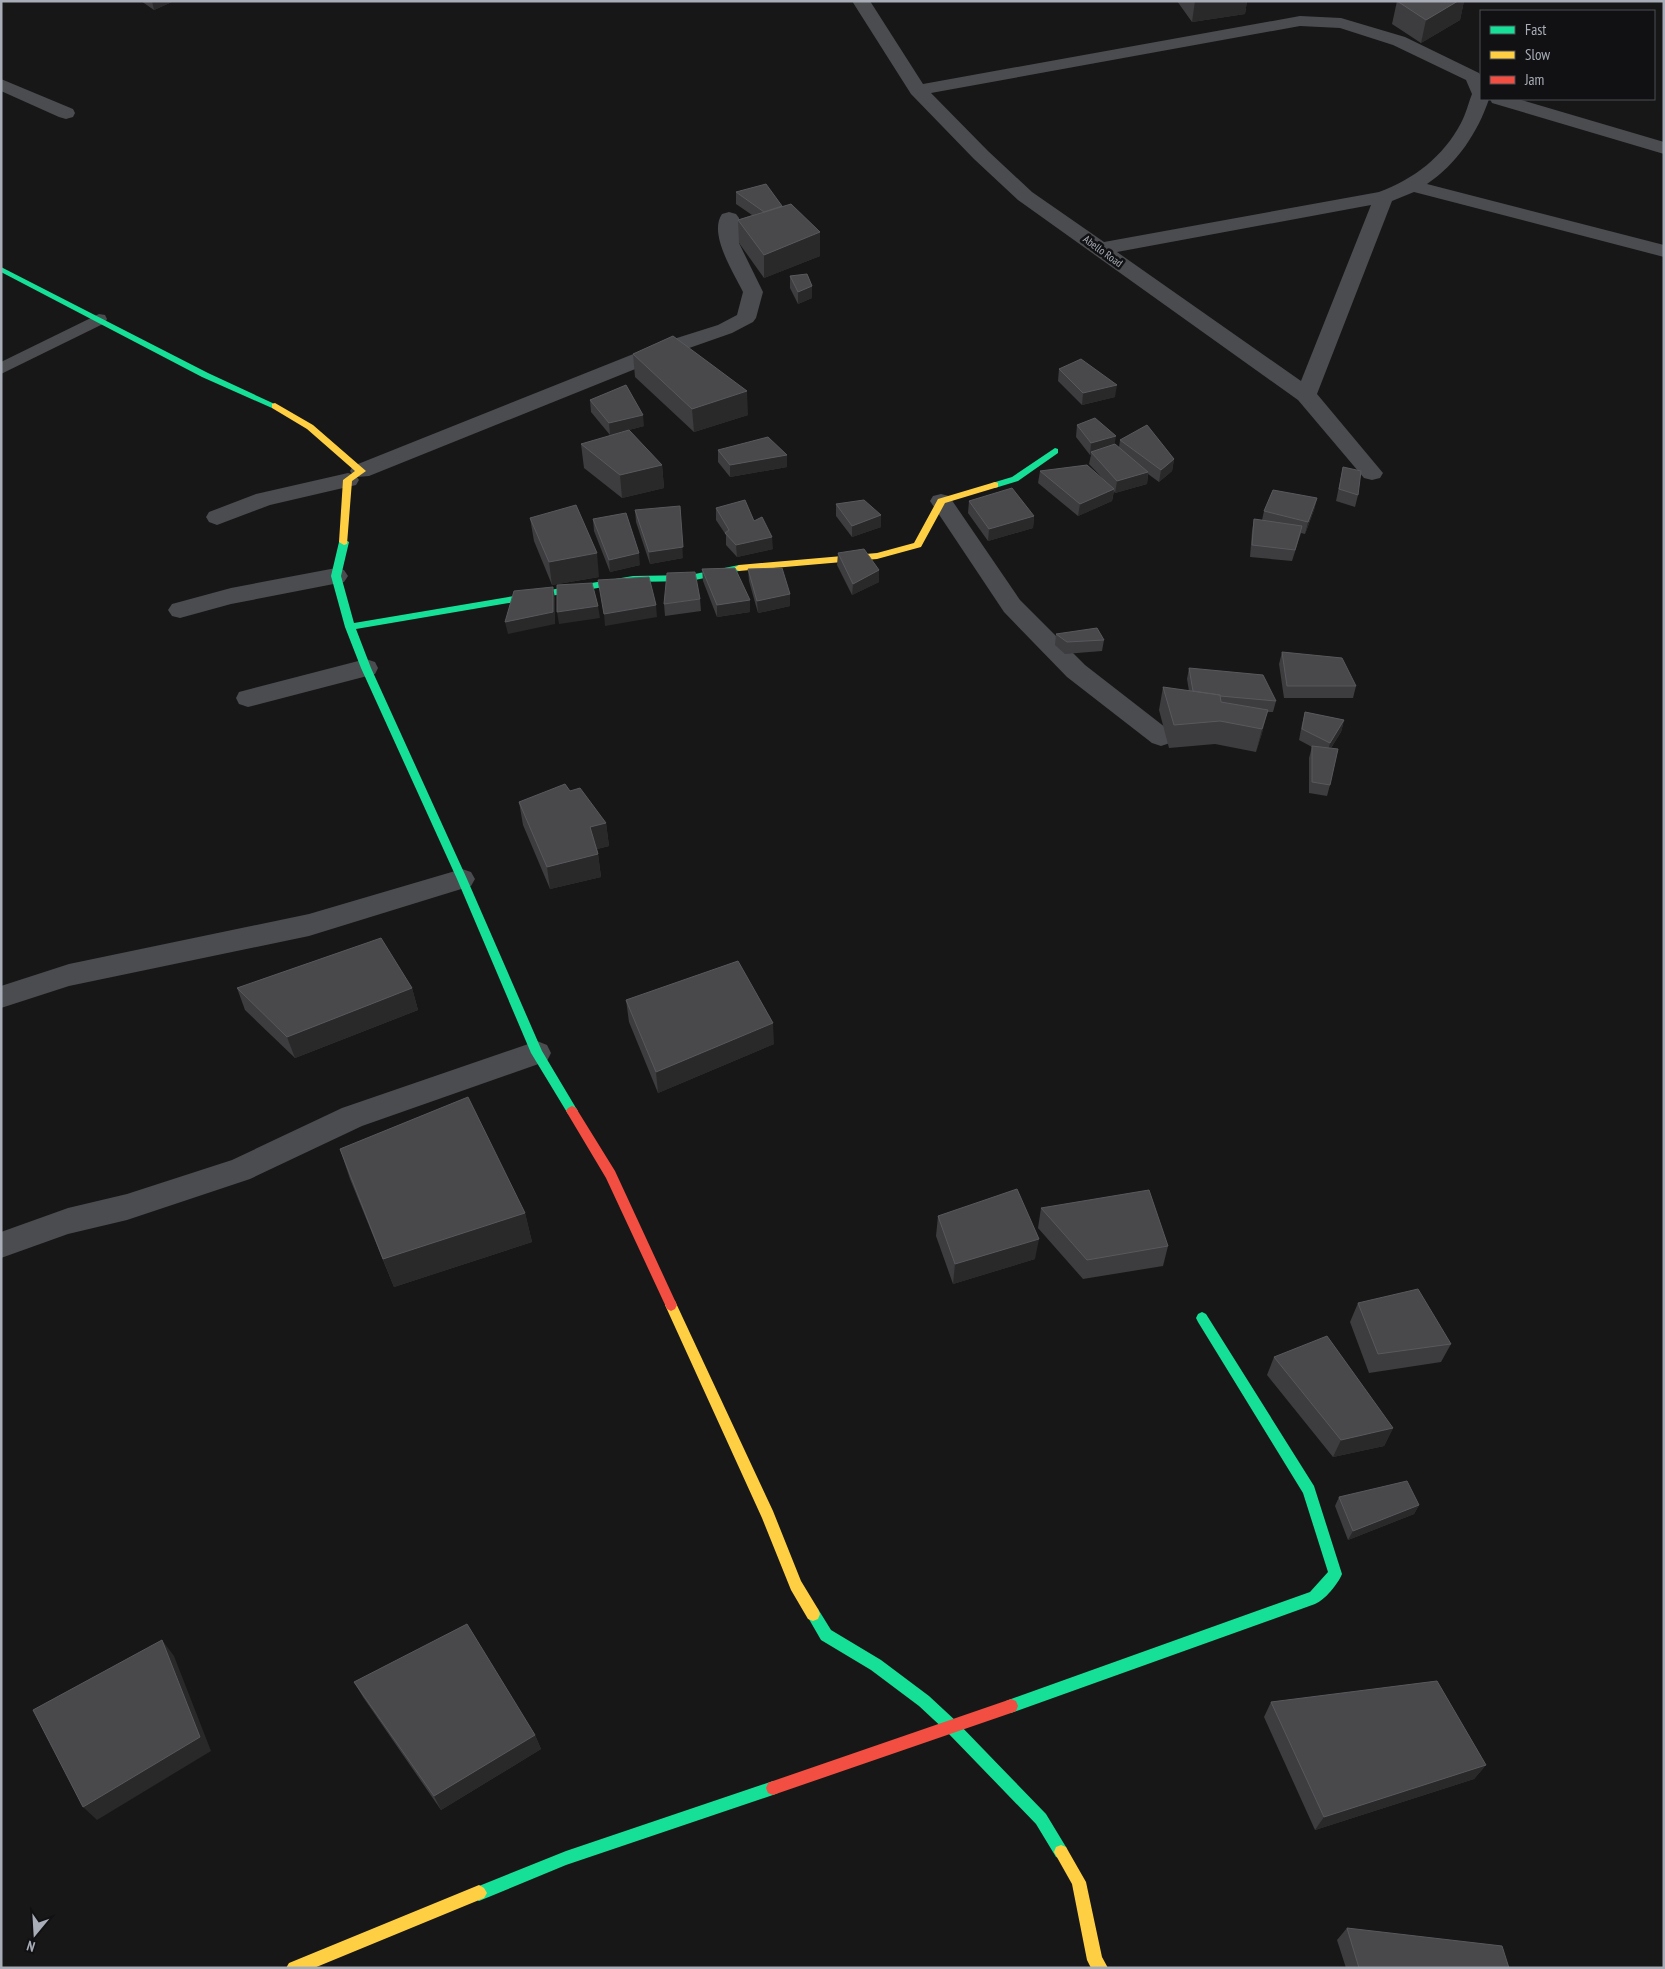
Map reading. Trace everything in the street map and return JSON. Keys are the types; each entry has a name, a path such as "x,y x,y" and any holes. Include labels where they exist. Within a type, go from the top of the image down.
{"street":[{"name":"Abello Road","path":"861,1 918,90 981,155 1025,196 1306,395 1372,473"},
{"path":"918,90 1300,21 1341,22 1399,41 1473,77 1480,92"},
{"path":"1,84 66,112"},
{"path":"1101,249 1384,197 1412,186 1450,155 1477,111 1480,98"},
{"path":"1502,100 1664,148"},
{"path":"1412,186 1664,251"},
{"path":"1306,395 1384,197"},
{"path":"217,517 264,499 355,476 668,348 725,329 746,318 753,292 729,243 729,218"},
{"path":"4,274 99,319 205,375 269,402 310,427 355,476"},
{"path":"350,627 633,579 690,578 739,568 877,556 897,552 918,545 941,501 1015,479 1055,451"},
{"path":"355,476 345,538 336,576 350,627 366,668 462,880 537,1053 611,1175 768,1516 796,1585 826,1634 876,1665 924,1702 952,1727 1041,1819 1079,1882 1096,1960 1100,1968"},
{"path":"941,501 1012,606 1076,671 1162,737"},
{"path":"180,610 231,596 336,576"},
{"path":"248,698 366,668"},
{"path":"1,997 69,975 309,925 462,880"},
{"path":"1,1244 68,1221 127,1207 240,1170 352,1117 537,1053"},
{"path":"294,1968 566,1858 952,1727 1315,1597 1335,1574 1309,1490 1202,1318"}],"lane":[{"path":"1,369 99,319"}],"building":[{"path":"1397,1 1458,1 1426,20"},
{"path":"766,184 782,206 764,212 736,192"},
{"path":"791,204 820,232 764,255 738,220"},
{"path":"807,274 812,286 798,292 790,276"},
{"path":"673,336 747,391 692,409 633,354"},
{"path":"1081,359 1117,385 1083,393 1059,369"},
{"path":"626,385 643,415 609,423 590,400"},
{"path":"1095,418 1116,436 1091,443 1077,425"},
{"path":"1147,425 1174,459 1161,470 1120,440"},
{"path":"629,430 662,465 620,475 581,444"},
{"path":"768,437 787,455 730,465 718,450"},
{"path":"1115,444 1148,472 1117,481 1091,452"},
{"path":"1087,465 1114,489 1080,504 1040,471"},
{"path":"1343,467 1361,471 1358,495 1339,489"},
{"path":"1012,488 1034,516 989,529 969,501"},
{"path":"1273,490 1317,498 1308,522 1264,511"},
{"path":"745,500 754,521 762,517 772,537 736,545 725,533 729,530 716,508"},
{"path":"864,500 881,515 852,526 836,504"},
{"path":"576,505 597,553 549,562 530,518"},
{"path":"680,506 683,547 649,552 635,510"},
{"path":"626,513 639,553 609,560 593,519"},
{"path":"1254,519 1302,526 1295,550 1252,545"},
{"path":"864,549 879,570 853,584 838,553"},
{"path":"735,568 750,600 717,605 702,569"},
{"path":"782,568 790,594 757,601 748,569"},
{"path":"695,572 700,599 664,604 667,573"},
{"path":"649,577 656,605 604,614 598,580"},
{"path":"592,583 598,606 557,612 557,585"},
{"path":"553,587 553,612 505,622 514,591"},
{"path":"1097,628 1104,640 1067,642 1056,634"},
{"path":"1282,652 1342,658 1356,686 1287,686"},
{"path":"1189,668 1263,675 1276,701 1220,696 1193,691"},
{"path":"1163,687 1220,695 1221,702 1268,710 1262,729 1220,721 1174,725"},
{"path":"1305,712 1344,720 1330,743 1302,729"},
{"path":"1312,746 1338,749 1330,785 1312,782"},
{"path":"565,784 570,791 580,788 606,823 590,827 598,854 547,867 519,802"},
{"path":"381,938 412,988 287,1037 237,988"},
{"path":"738,961 773,1023 656,1072 626,1000"},
{"path":"468,1097 525,1213 383,1259 340,1149"},
{"path":"1017,1189 1039,1239 955,1264 938,1216"},
{"path":"1149,1190 1168,1246 1087,1260 1041,1208"},
{"path":"1418,1289 1451,1344 1378,1354 1358,1303"},
{"path":"1327,1336 1393,1428 1341,1440 1274,1357"},
{"path":"1407,1481 1419,1505 1353,1531 1339,1497"},
{"path":"467,1624 535,1735 434,1796 354,1682"},
{"path":"162,1640 200,1737 83,1807 33,1710"},
{"path":"1437,1681 1486,1765 1324,1817 1271,1702"},
{"path":"1347,1928 1502,1946 1509,1968 1359,1968"}],"traffic: fast":[{"path":"1,269 205,375 275,406"},
{"path":"995,485 1015,479 1055,451"},
{"path":"344,542 336,576 350,627 366,668 462,879 537,1053 572,1111"},
{"path":"350,627 633,579 690,578 739,568"},
{"path":"1011,1706 1315,1597 1335,1574 1309,1490 1202,1318"},
{"path":"813,1614 826,1635 876,1665 924,1701 952,1727 1041,1819 1061,1852"},
{"path":"479,1893 566,1858 773,1788"}],"traffic: slow":[{"path":"275,406 310,427 361,471 348,480 344,542"},
{"path":"739,568 877,556 918,545 941,501 995,485"},
{"path":"671,1305 768,1516 796,1585 813,1614"},
{"path":"1061,1852 1079,1882 1095,1960 1100,1968"},
{"path":"294,1968 479,1893"}],"traffic: jam":[{"path":"572,1111 611,1175 671,1305"},
{"path":"773,1788 1011,1706"}]}
